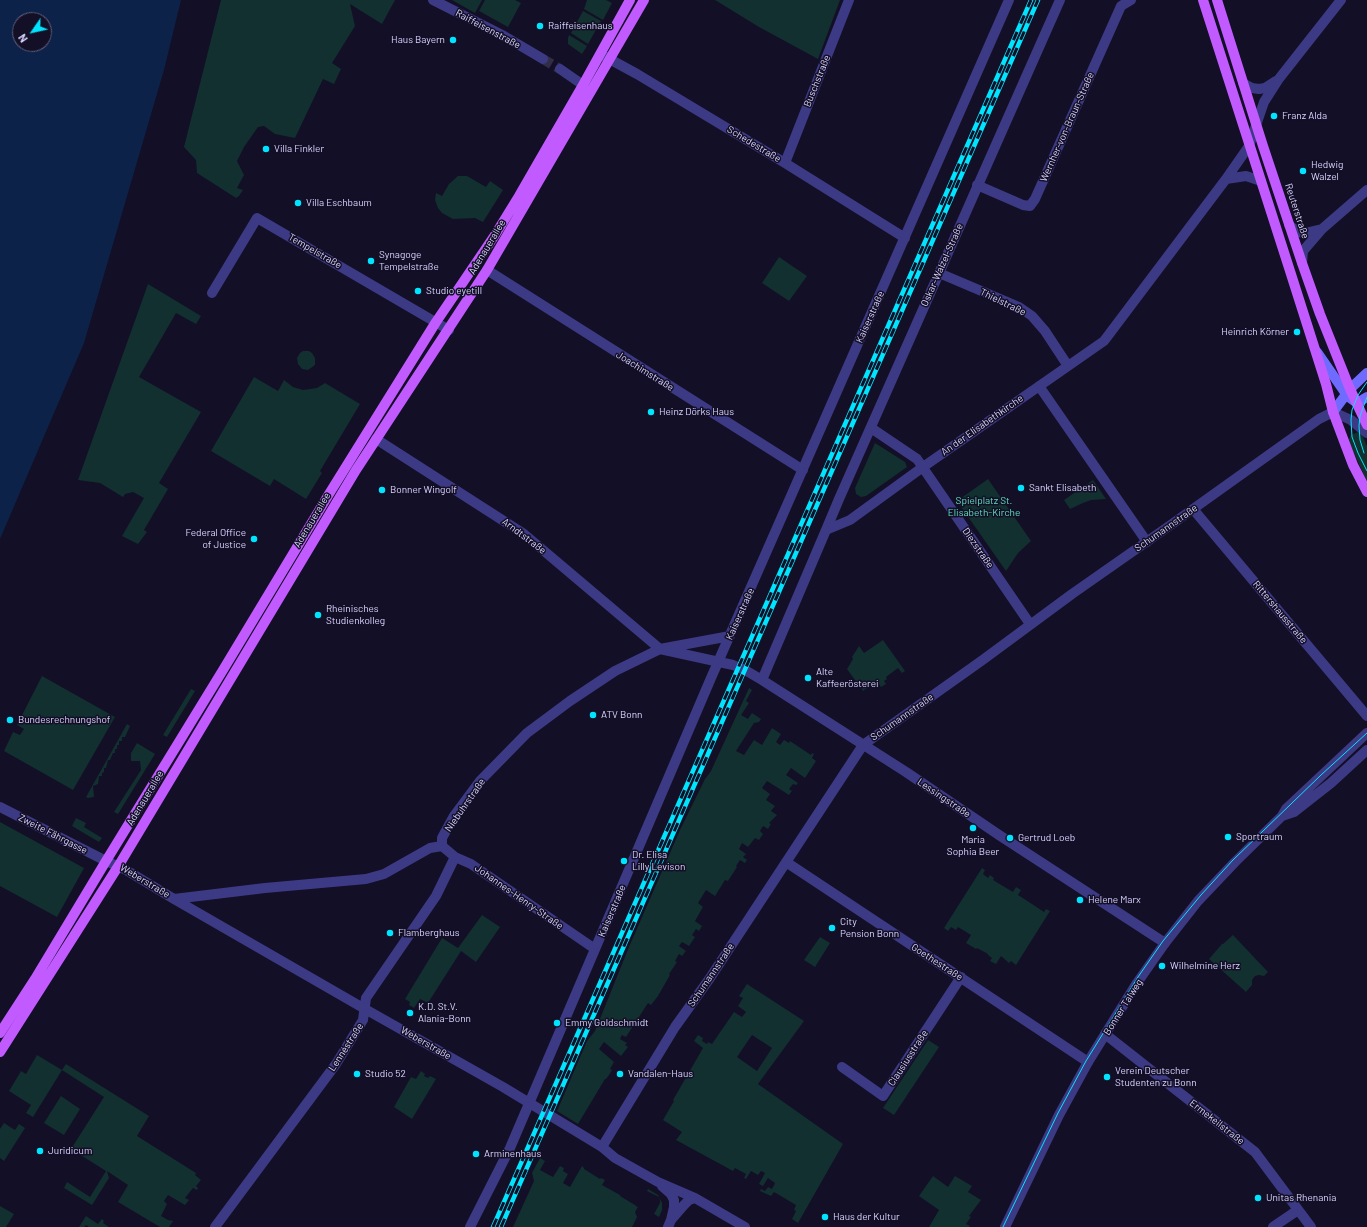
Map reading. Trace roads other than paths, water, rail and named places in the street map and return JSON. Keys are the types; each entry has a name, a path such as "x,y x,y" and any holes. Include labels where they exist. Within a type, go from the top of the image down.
{"main road":[{"name":"Adenauerallee","path":"0,1034 329,494 436,322 511,209 583,86 630,0"},
{"name":"Adenauerallee","path":"0,1052 119,866 376,439 487,270 644,0"},
{"path":"1203,0 1314,347 1333,412 1353,464 1367,492"},
{"name":"Reuterstraße","path":"1217,0 1302,263 1348,391 1357,403 1367,425"},
{"path":"1226,74 1240,95 1249,102"},
{"path":"1314,347 1348,391"},
{"path":"1333,412 1348,391 1367,373"},
{"path":"1357,403 1367,397"}],"street":[{"name":"Raiffeisenstraße","path":"433,0 492,30 543,59"},
{"name":"Buschstraße","path":"785,162 849,0"},
{"name":"Kaiserstraße","path":"470,1227 510,1148 718,661 1009,0"},
{"name":"Oskar-Walzel-Straße","path":"826,530 977,185 1060,0"},
{"name":"Wernher-von-Braun-Straße","path":"977,185 1023,205 1030,206 1035,199 1120,6 1131,0"},
{"name":"An der Elisabethkirche","path":"826,530 850,520 922,467 1104,341 1226,179 1249,146 1264,102 1278,80 1341,0"},
{"name":"Schedestraße","path":"600,54 637,74 907,234"},
{"path":"560,70 583,86"},
{"path":"1243,83 1252,88 1259,89 1265,88 1278,80"},
{"path":"1249,102 1264,102"},
{"path":"1226,179 1246,176 1261,181"},
{"path":"1302,263 1303,251 1322,229 1367,190"},
{"name":"Tempelstraße","path":"212,293 257,218 449,330"},
{"path":"1290,225 1298,232 1305,233 1322,229"},
{"name":"Joachimstraße","path":"487,270 805,466"},
{"name":"Thielstraße","path":"939,273 1019,307 1032,316 1045,331 1068,366"},
{"path":"1039,386 1147,542"},
{"path":"1333,412 1351,420 1367,433"},
{"name":"Schumannstraße","path":"602,1147 675,1027 710,978 864,744 984,660 1030,624 1319,419 1333,412"},
{"name":"Diezstraße","path":"870,428 917,459 1030,624"},
{"name":"Arndtstraße","path":"376,439 524,534 660,649"},
{"name":"Rittershausstraße","path":"1193,509 1367,716"},
{"path":"762,680 826,530"},
{"name":"Niebuhrstraße","path":"442,846 442,838 454,816 480,781 527,733 570,701 615,671 660,649 730,636"},
{"path":"660,649 718,661"},
{"name":"Lessingstraße","path":"718,661 745,670 864,744 1165,943"},
{"name":"Bonner Talweg","path":"1005,1227 1059,1115 1088,1062 1137,983 1165,943 1212,886 1282,816 1286,809 1367,733"},
{"name":"Bonner Talweg","path":"1282,816 1294,812 1331,783 1367,750"},
{"name":"Zweite Fährgasse","path":"0,807 106,861"},
{"path":"174,898 366,879 384,874 430,848 442,846"},
{"name":"Johannes-Henry-Straße","path":"442,846 455,856 471,864 595,950"},
{"name":"Lennéstraße","path":"215,1227 336,1064 363,1020 366,998 436,896 455,856"},
{"name":"Weberstraße","path":"106,861 119,866 365,1009 531,1099 602,1147 615,1158 658,1182 695,1198 745,1227"},
{"name":"Goethestraße","path":"786,862 1088,1062"},
{"name":"Clausiusstraße","path":"842,1067 883,1096 961,977"},
{"name":"Ermekeilstraße","path":"1105,1034 1255,1152 1311,1227"},
{"path":"658,1182 671,1194 674,1200 674,1207 669,1224"},
{"path":"669,1224 684,1205 689,1200 695,1198"},
{"path":"1273,1227 1298,1210"}],"water":[{"path":"0,0 181,0 164,70 84,343 0,539"}],"tunnel":[{"path":"543,59 560,69"}],"tram line":[{"path":"1367,382 1358,395 1352,410 1351,420 1352,437 1367,471"},
{"path":"1364,453 1360,440 1359,426 1360,416 1367,397"},
{"path":"1003,1227 1058,1113 1086,1061 1138,977 1163,941 1201,895 1233,860 1367,733"}],"railway":[{"path":"493,1227 1031,0"},
{"path":"501,1227 1038,0"}],"place":[{"name":"Raiffeisenhaus","path":"540,26"},
{"name":"Haus Bayern","path":"453,40"},
{"name":"Franz Alda","path":"1274,116"},
{"name":"Villa Finkler","path":"266,149"},
{"name":"Hedwig Walzel","path":"1303,171"},
{"name":"Villa Eschbaum","path":"298,203"},
{"name":"Synagoge Tempelstraße","path":"371,261"},
{"name":"Studio eyetill","path":"418,291"},
{"name":"Heinrich Körner","path":"1297,332"},
{"name":"Heinz Dörks Haus","path":"651,412"},
{"name":"Sankt Elisabeth","path":"1021,488"},
{"name":"Bonner Wingolf","path":"382,490"},
{"name":"Federal Office of Justice","path":"254,539"},
{"name":"Rheinisches Studienkolleg","path":"318,615"},
{"name":"Alte Kaffeerösterei","path":"808,678"},
{"name":"ATV Bonn","path":"593,715"},
{"name":"Bundesrechnungshof","path":"10,720"},
{"name":"Maria Sophia Beer","path":"973,828"},
{"name":"Sportraum","path":"1228,837"},
{"name":"Gertrud Loeb","path":"1010,838"},
{"name":"Dr. Elisa Lilly Levison","path":"624,861"},
{"name":"Helene Marx","path":"1080,900"},
{"name":"City Pension Bonn","path":"832,928"},
{"name":"Flamberghaus","path":"390,933"},
{"name":"Wilhelmine Herz","path":"1162,966"},
{"name":"K.D. St.V. Alania-Bonn","path":"410,1013"},
{"name":"Emmy Goldschmidt","path":"557,1023"},
{"name":"Studio 52","path":"357,1074"},
{"name":"Vandalen-Haus","path":"620,1074"},
{"name":"Verein Deutscher Studenten zu Bonn","path":"1107,1077"},
{"name":"Juridicum","path":"40,1151"},
{"name":"Arminenhaus","path":"476,1154"},
{"name":"Unitas Rhenania","path":"1258,1198"},
{"name":"Haus der Kultur","path":"825,1217"}],"park label":[{"name":"Spielplatz St. Elisabeth-Kirche","path":"984,506"}]}
